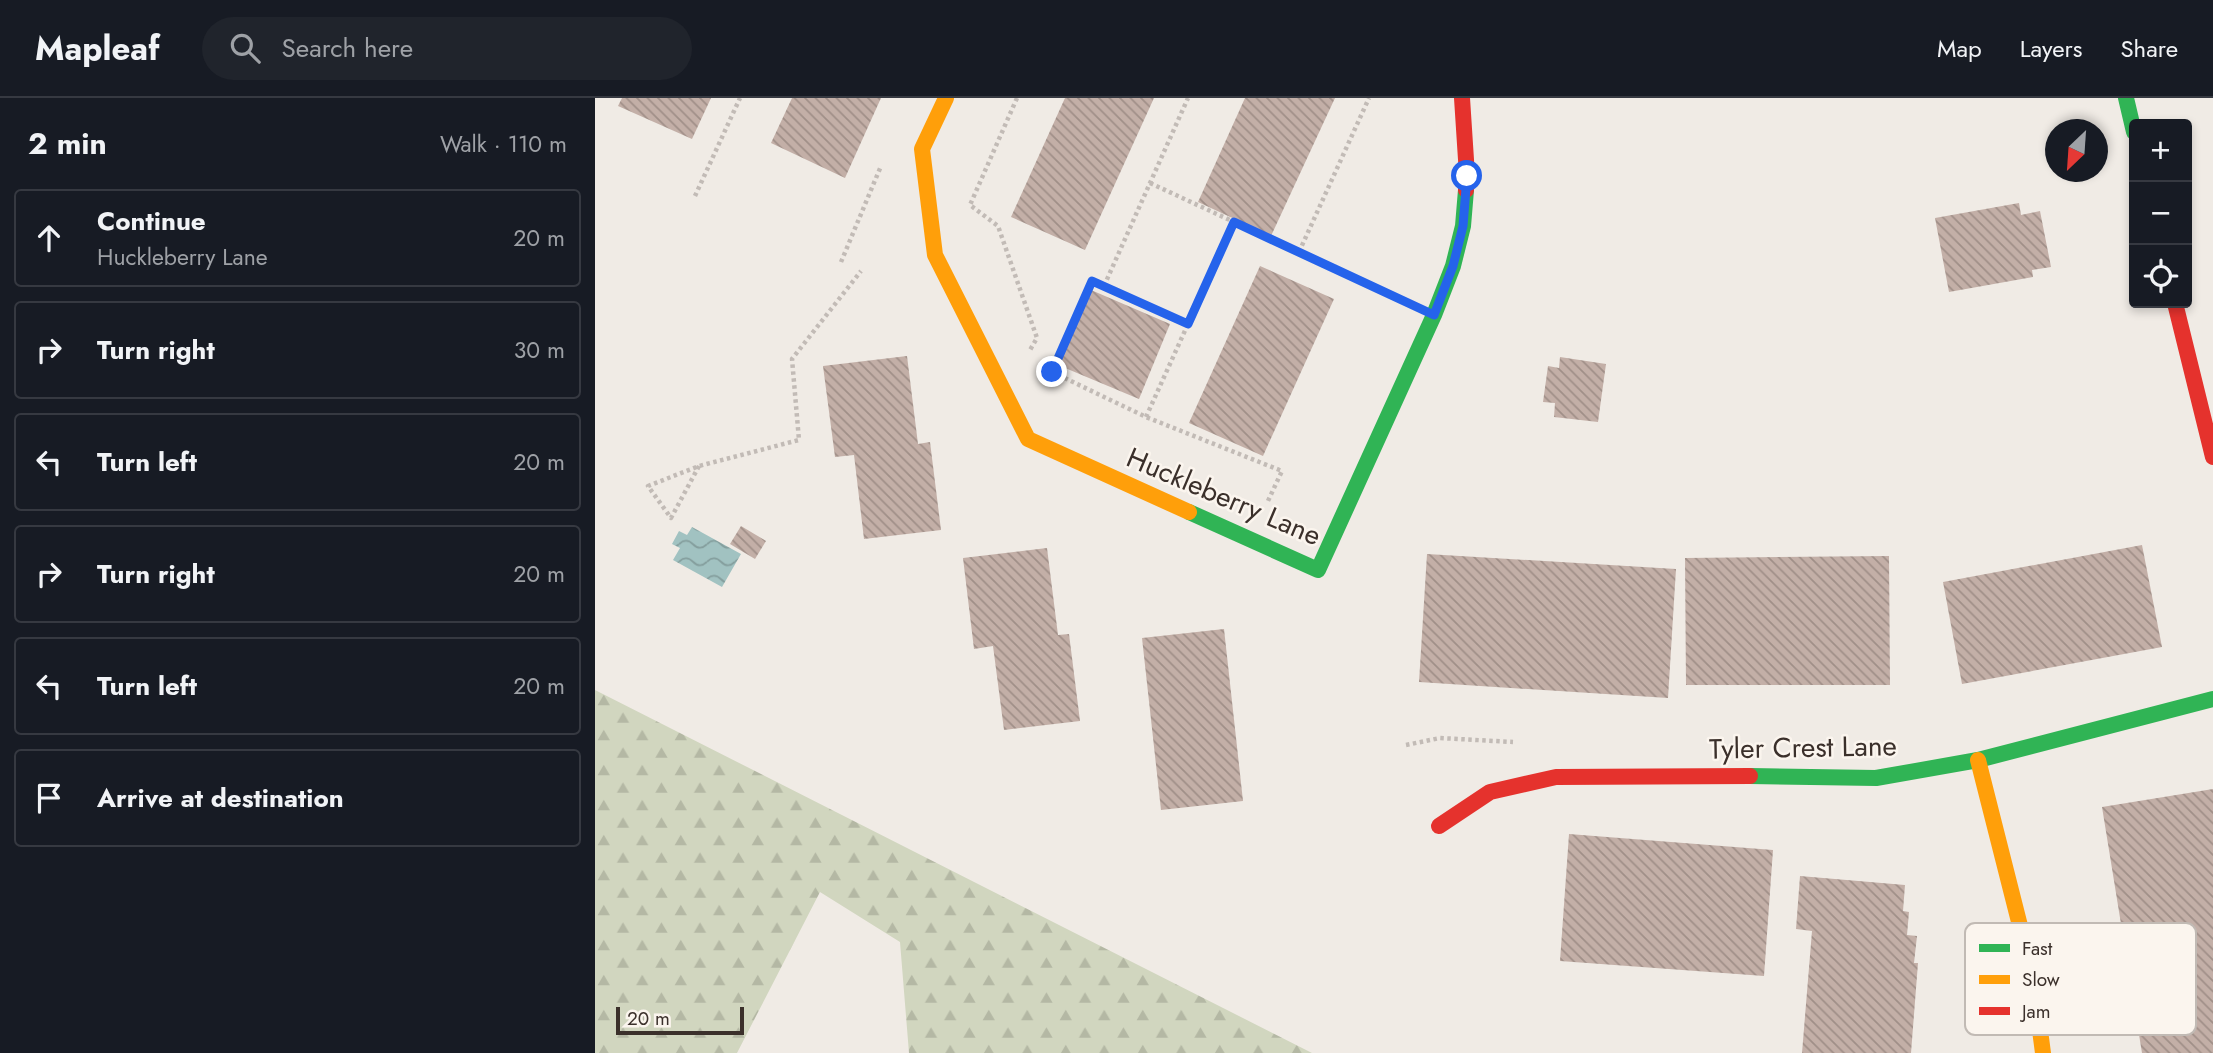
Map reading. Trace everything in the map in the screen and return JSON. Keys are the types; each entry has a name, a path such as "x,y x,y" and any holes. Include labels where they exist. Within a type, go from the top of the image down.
{"street":[{"name":"Huckleberry Lane","path":"946,98 922,149 935,255 1028,439 1318,570 1434,315 1453,266 1463,226 1467,176 1462,98"},
{"path":"2126,98 2131,119"},
{"path":"2176,308 2213,457"},
{"name":"Tyler Crest Lane","path":"1439,826 1490,792 1556,777 1702,775 1876,778 1978,760 2213,699"},
{"path":"1978,760 2019,923"},
{"path":"2041,1035 2043,1053"}],"path":[{"path":"695,196 740,98"},
{"path":"1017,98 970,205 998,226 1037,338 1026,357"},
{"path":"1104,286 1188,98"},
{"path":"1299,252 1369,98"},
{"path":"841,262 883,161"},
{"path":"1150,183 1434,315"},
{"path":"1146,417 1234,222"},
{"path":"699,467 671,518 648,486 699,467 799,440 792,359 861,271"},
{"path":"1052,372 1092,281 1188,324"},
{"path":"1035,362 1146,417 1282,471 1250,540"}],"green space":[{"path":"595,690 1312,1053 909,1053 900,942 820,892 737,1053 595,1053"}],"water":[{"path":"692,527 741,554 722,587 673,560 680,548 672,544 679,531 687,535"}],"building":[{"path":"622,98 711,98 692,139 618,106"},
{"path":"792,98 881,98 845,178 771,143"},
{"path":"1065,98 1154,98 1085,250 1011,217"},
{"path":"1245,98 1335,98 1271,236 1198,202"},
{"path":"2019,203 2021,215 2040,211 2051,267 2032,270 2033,277 1949,292 1935,218"},
{"path":"1260,266 1334,299 1263,456 1189,423"},
{"path":"1091,290 1170,324 1139,399 1058,365"},
{"path":"907,356 918,444 930,442 941,530 864,539 854,455 835,457 823,366"},
{"path":"1560,357 1606,364 1598,422 1554,417 1555,403 1543,402 1548,366 1559,368"},
{"path":"741,526 766,541 755,559 730,544"},
{"path":"2142,545 2162,647 1962,684 1943,582"},
{"path":"1047,548 1058,635 1069,634 1080,721 1004,730 993,646 974,649 963,558"},
{"path":"1427,554 1676,569 1668,698 1419,682"},
{"path":"1889,556 1890,685 1686,685 1685,558"},
{"path":"1224,629 1243,801 1161,810 1142,638"},
{"path":"2213,789 2213,1053 2142,1053 2139,1035 2196,1035 2196,923 2121,923 2102,807"},
{"path":"1569,834 1773,850 1764,976 1560,961"},
{"path":"1800,876 1905,885 1903,911 1909,912 1907,935 1917,936 1914,963 1918,963 1911,1053 1802,1053 1812,931 1796,929"}],"traffic: fast":[{"path":"2126,98 2131,119"},
{"path":"1189,512 1318,570 1434,315 1453,266 1463,226 1466,190"},
{"path":"1750,776 1876,778 1978,760 2213,699"}],"traffic: slow":[{"path":"946,98 922,149 935,255 1028,439 1189,512"},
{"path":"1978,760 2019,923"},
{"path":"2041,1035 2043,1053"}],"traffic: jam":[{"path":"1462,98 1466,190"},
{"path":"2176,308 2213,457"},
{"path":"1439,826 1490,792 1556,777 1750,776"}],"route":[{"path":"1052,372 1092,281 1188,324 1234,222 1434,315 1453,266 1463,226 1467,176"}]}
